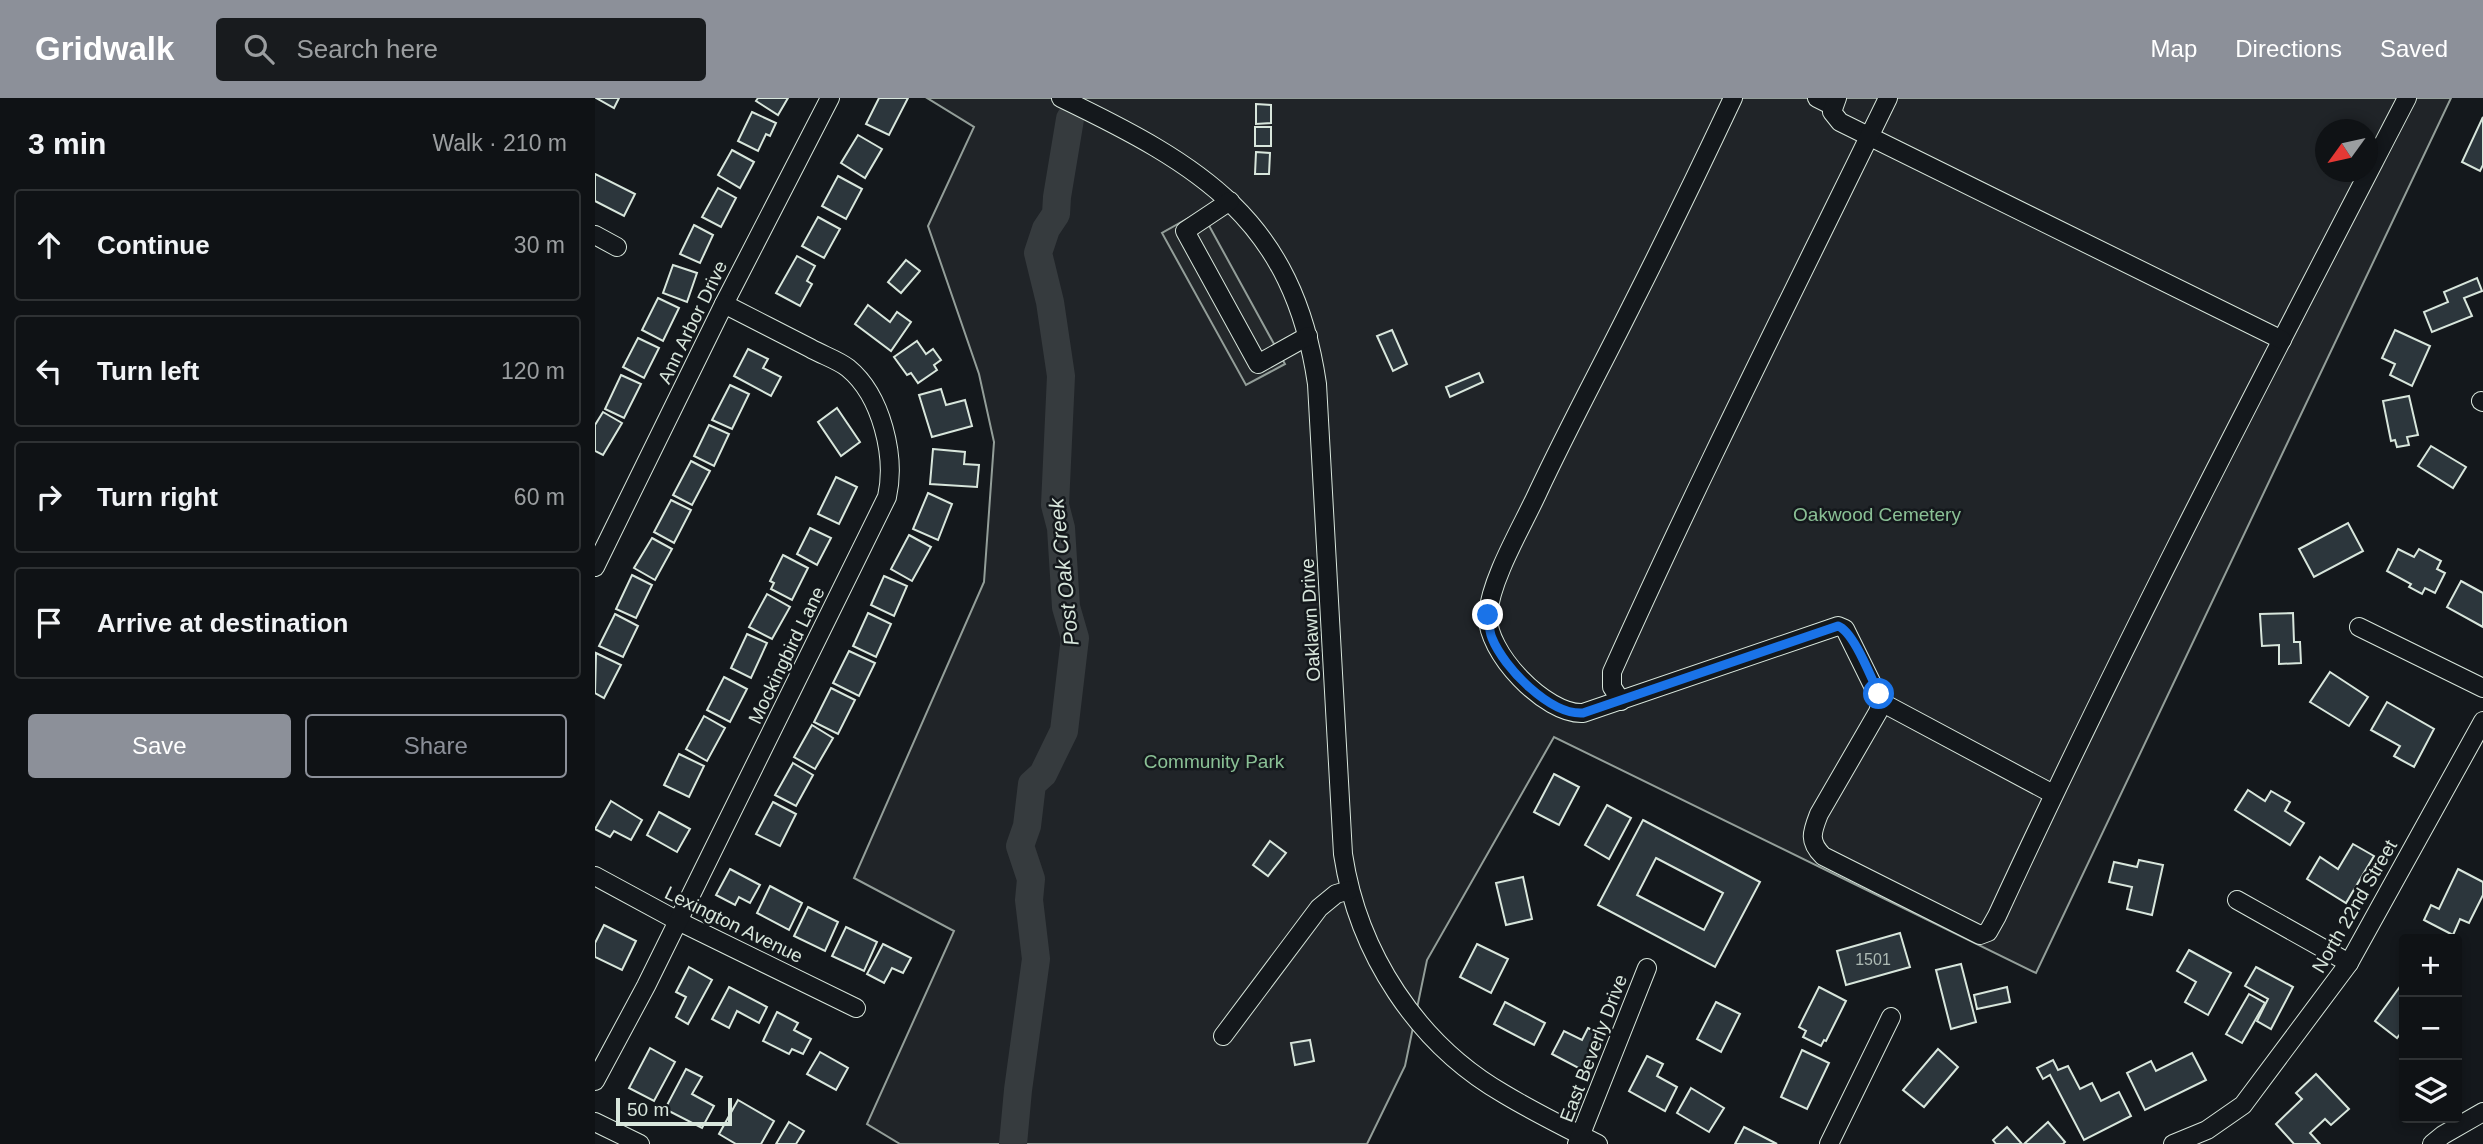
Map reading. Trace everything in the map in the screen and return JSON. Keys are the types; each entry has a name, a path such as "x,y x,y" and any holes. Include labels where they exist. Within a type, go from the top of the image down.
{"street":[{"name":"Ann Arbor Drive","path":"595,567 724,304 830,98"},
{"name":"Oaklawn Drive","path":"1061,98 1165,152 1194,171 1230,201 1255,229 1287,281 1308,336 1321,425 1343,854 1350,890 1363,931 1381,968 1403,1002 1437,1043 1502,1094 1579,1140 1598,1144"},
{"path":"1733,98 1494,587 1488,615 1492,637 1505,659 1528,686 1547,703 1573,714 1621,701 1838,626 1845,629 1851,638 1881,702 2053,794"},
{"path":"1621,701 1612,687 1612,672 1675,534 1888,98"},
{"path":"1881,702 1813,829 1815,848 1823,856 1980,934 1988,932 2053,794 2407,98"},
{"path":"1829,101 1833,117 1869,137 2282,340"},
{"path":"1230,201 1185,231 1258,364 1308,336"},
{"path":"595,235 617,247"},
{"name":"Mockingbird Lane","path":"595,1081 678,921 887,497 891,483 890,452 884,428 872,400 848,368 724,304"},
{"path":"2359,626 2483,688"},
{"name":"North 22nd Street","path":"2173,1144 2207,1130 2243,1105 2349,962 2483,721"},
{"name":"Lexington Avenue","path":"595,876 678,921 856,1008"},
{"path":"1223,1036 1319,908 1336,894 1350,890"},
{"path":"2237,900 2349,962"},
{"name":"East Beverly Drive","path":"1579,1140 1647,968"},
{"path":"1829,1144 1891,1017"},
{"path":"2432,1144 2482,1115"},
{"path":"595,1122 640,1144"}],"green space":[{"path":"927,98 2451,98 2036,973 1554,737 1427,960 1405,1066 1367,1144 900,1144 867,1124 954,931 854,878 984,582 994,442 979,374 928,226 974,127"}],"shaded area":[{"path":"1201,211 1285,364 1246,385 1162,233"}],"building":[{"path":"596,98 619,98 614,108"},
{"path":"758,98 788,98 778,115 756,101"},
{"path":"879,98 908,98 889,135 866,124"},
{"path":"1256,104 1271,105 1271,123 1256,124"},
{"path":"752,112 776,123 770,136 766,134 758,151 738,141"},
{"path":"2483,117 2483,165 2480,171 2462,162"},
{"path":"1255,127 1271,127 1271,146 1255,146"},
{"path":"858,135 882,149 865,178 841,163"},
{"path":"732,150 754,162 740,188 718,175"},
{"path":"1256,152 1270,153 1269,174 1255,174"},
{"path":"595,174 635,194 624,216 595,201"},
{"path":"838,176 862,189 846,219 822,206"},
{"path":"718,188 736,198 721,227 702,217"},
{"path":"818,217 840,229 824,258 802,246"},
{"path":"694,225 713,235 700,263 680,254"},
{"path":"797,256 815,266 807,281 812,284 800,306 776,293"},
{"path":"906,260 920,271 901,293 888,282"},
{"path":"673,265 697,273 687,302 663,293"},
{"path":"2477,278 2482,291 2464,298 2472,316 2432,332 2424,312 2448,302 2444,292"},
{"path":"658,298 679,308 663,341 642,330"},
{"path":"868,305 890,322 897,312 911,322 891,351 855,324"},
{"path":"1392,330 1407,364 1393,371 1377,336"},
{"path":"2395,330 2430,346 2412,386 2390,375 2395,364 2382,358"},
{"path":"638,338 659,348 644,378 623,367"},
{"path":"917,341 926,354 933,349 941,360 934,365 937,370 918,383 911,373 907,375 894,357"},
{"path":"748,349 768,359 763,368 781,377 771,396 734,376"},
{"path":"1479,373 1483,382 1450,397 1446,387"},
{"path":"621,375 641,384 624,418 605,409"},
{"path":"730,385 749,394 732,429 712,420"},
{"path":"941,389 946,405 965,400 972,426 932,437 919,395"},
{"path":"2409,396 2418,435 2407,437 2409,445 2397,447 2395,440 2391,441 2383,401"},
{"path":"837,408 860,442 841,456 818,422"},
{"path":"603,412 622,423 603,455 595,451 595,425"},
{"path":"709,425 729,434 714,466 694,456"},
{"path":"2431,446 2466,467 2453,488 2418,466"},
{"path":"933,449 965,452 964,464 979,465 977,487 930,484"},
{"path":"691,461 710,471 692,505 673,495"},
{"path":"836,477 857,487 839,524 818,514"},
{"path":"928,493 952,504 938,540 913,529"},
{"path":"671,500 691,510 674,543 654,532"},
{"path":"2348,523 2363,551 2314,577 2299,549"},
{"path":"810,528 831,538 817,565 797,554"},
{"path":"909,535 931,547 912,581 891,569"},
{"path":"652,538 672,549 655,580 634,568"},
{"path":"2398,549 2414,557 2419,549 2441,561 2437,569 2445,573 2435,593 2425,588 2422,594 2409,587 2411,584 2387,571"},
{"path":"783,555 808,568 792,600 771,589 774,583 770,581"},
{"path":"632,575 652,585 636,618 616,609"},
{"path":"884,576 907,586 894,616 871,605"},
{"path":"2461,581 2483,593 2483,627 2447,607"},
{"path":"767,594 790,607 772,639 749,627"},
{"path":"868,613 891,624 876,657 853,646"},
{"path":"2293,613 2294,642 2300,642 2301,663 2279,664 2279,645 2262,646 2260,614"},
{"path":"615,614 638,626 623,657 599,646"},
{"path":"747,634 767,643 751,678 731,668"},
{"path":"849,651 875,663 859,696 833,683"},
{"path":"596,653 621,665 604,698 595,693"},
{"path":"2330,672 2368,697 2349,726 2310,702"},
{"path":"724,677 747,689 730,722 707,710"},
{"path":"831,688 855,700 838,734 814,722"},
{"path":"2387,702 2434,729 2414,767 2394,756 2400,746 2371,730"},
{"path":"704,716 725,728 707,761 686,749"},
{"path":"812,725 833,738 815,769 794,757"},
{"path":"679,754 704,766 689,797 664,785"},
{"path":"793,763 813,775 796,806 775,795"},
{"path":"1554,774 1579,787 1559,825 1534,812"},
{"path":"2248,790 2265,801 2271,791 2290,802 2285,811 2304,823 2290,845 2235,810"},
{"path":"611,801 642,820 631,840 614,831 610,837 595,829"},
{"path":"773,802 796,814 780,846 756,834"},
{"path":"1607,805 1631,818 1609,859 1585,845"},
{"path":"659,812 690,829 677,852 647,835"},
{"path":"1643,820 1760,882 1715,967 1598,905","holes":["1656,858 1723,893 1704,930 1637,895"]},
{"path":"1270,841 1286,853 1268,876 1253,865"},
{"path":"2353,844 2374,856 2346,903 2307,879 2320,857 2338,869"},
{"path":"2139,860 2163,865 2152,915 2127,909 2132,887 2109,882 2114,862 2137,867"},
{"path":"730,869 760,885 750,903 739,897 735,905 716,895"},
{"path":"2458,869 2483,882 2483,895 2469,923 2460,919 2453,934 2424,920 2431,905 2439,909"},
{"path":"1523,877 1532,919 1506,925 1496,883"},
{"path":"770,886 802,903 789,930 757,913"},
{"path":"808,907 838,922 825,951 794,936"},
{"path":"604,925 636,941 622,970 595,957 595,943"},
{"path":"846,927 877,942 864,971 832,956"},
{"path":"1900,933 1910,967 1846,985 1837,951"},
{"path":"883,944 911,958 903,973 892,968 884,983 867,974"},
{"path":"1477,944 1508,959 1491,993 1460,977"},
{"path":"2189,950 2231,973 2208,1015 2185,1002 2196,982 2177,971"},
{"path":"1961,964 1976,1022 1951,1029 1936,970"},
{"path":"689,967 712,980 688,1024 676,1017 686,997 676,992"},
{"path":"2256,967 2293,987 2271,1029 2257,1021 2268,999 2245,986"},
{"path":"729,987 767,1007 759,1023 737,1011 729,1028 712,1019"},
{"path":"1819,987 1846,1001 1821,1046 1803,1037 1806,1031 1799,1027"},
{"path":"2007,987 2010,1002 1977,1009 1974,995"},
{"path":"2399,988 2399,1035 2397,1038 2375,1021"},
{"path":"2249,994 2265,1003 2242,1043 2226,1034"},
{"path":"1505,1002 1545,1023 1534,1045 1494,1024"},
{"path":"1716,1002 1740,1014 1721,1052 1697,1039"},
{"path":"777,1012 798,1023 794,1030 811,1039 803,1054 792,1049 789,1054 763,1041"},
{"path":"1588,1028 1604,1036 1586,1072 1552,1054 1564,1031 1582,1040"},
{"path":"1310,1040 1314,1061 1295,1065 1291,1043"},
{"path":"650,1048 675,1062 654,1101 629,1088"},
{"path":"1938,1049 1958,1067 1924,1107 1903,1090"},
{"path":"1802,1050 1829,1063 1807,1109 1781,1097"},
{"path":"820,1052 848,1068 836,1090 807,1074"},
{"path":"2192,1053 2206,1080 2145,1110 2127,1073 2151,1061 2156,1071"},
{"path":"1647,1056 1663,1064 1657,1076 1677,1087 1665,1111 1629,1091"},
{"path":"2053,1060 2058,1070 2068,1066 2080,1089 2092,1083 2101,1101 2119,1092 2131,1116 2084,1140 2050,1075 2043,1079 2037,1068"},
{"path":"686,1069 702,1077 692,1094 714,1106 702,1128 665,1109"},
{"path":"2316,1074 2349,1109 2331,1125 2325,1119 2310,1133 2320,1144 2294,1144 2276,1124 2302,1099 2296,1093"},
{"path":"1691,1088 1724,1108 1709,1132 1677,1113"},
{"path":"738,1100 774,1121 761,1144 736,1144 719,1134"},
{"path":"789,1122 804,1131 796,1144 776,1144"},
{"path":"2048,1122 2065,1142 2063,1144 2024,1144"},
{"path":"1744,1127 1777,1144 1735,1144"},
{"path":"2007,1127 2022,1144 1996,1144 1993,1140"}],"waterway":[{"name":"Post Oak Creek","path":"1013,1144 1036,959 1029,900 1031,879 1020,846 1027,826 1032,784 1043,774 1064,731 1075,638 1066,607 1061,528 1055,505 1061,376 1050,302 1038,253 1046,229 1056,214 1070,119"}],"route":[{"path":"1488,615 1492,637 1505,659 1528,686 1547,703 1573,714 1583,713 1838,626 1845,629 1851,638 1879,694"}],"park label":[{"name":"Oakwood Cemetery","path":"1877,514"},
{"name":"Community Park","path":"1214,761"}]}
